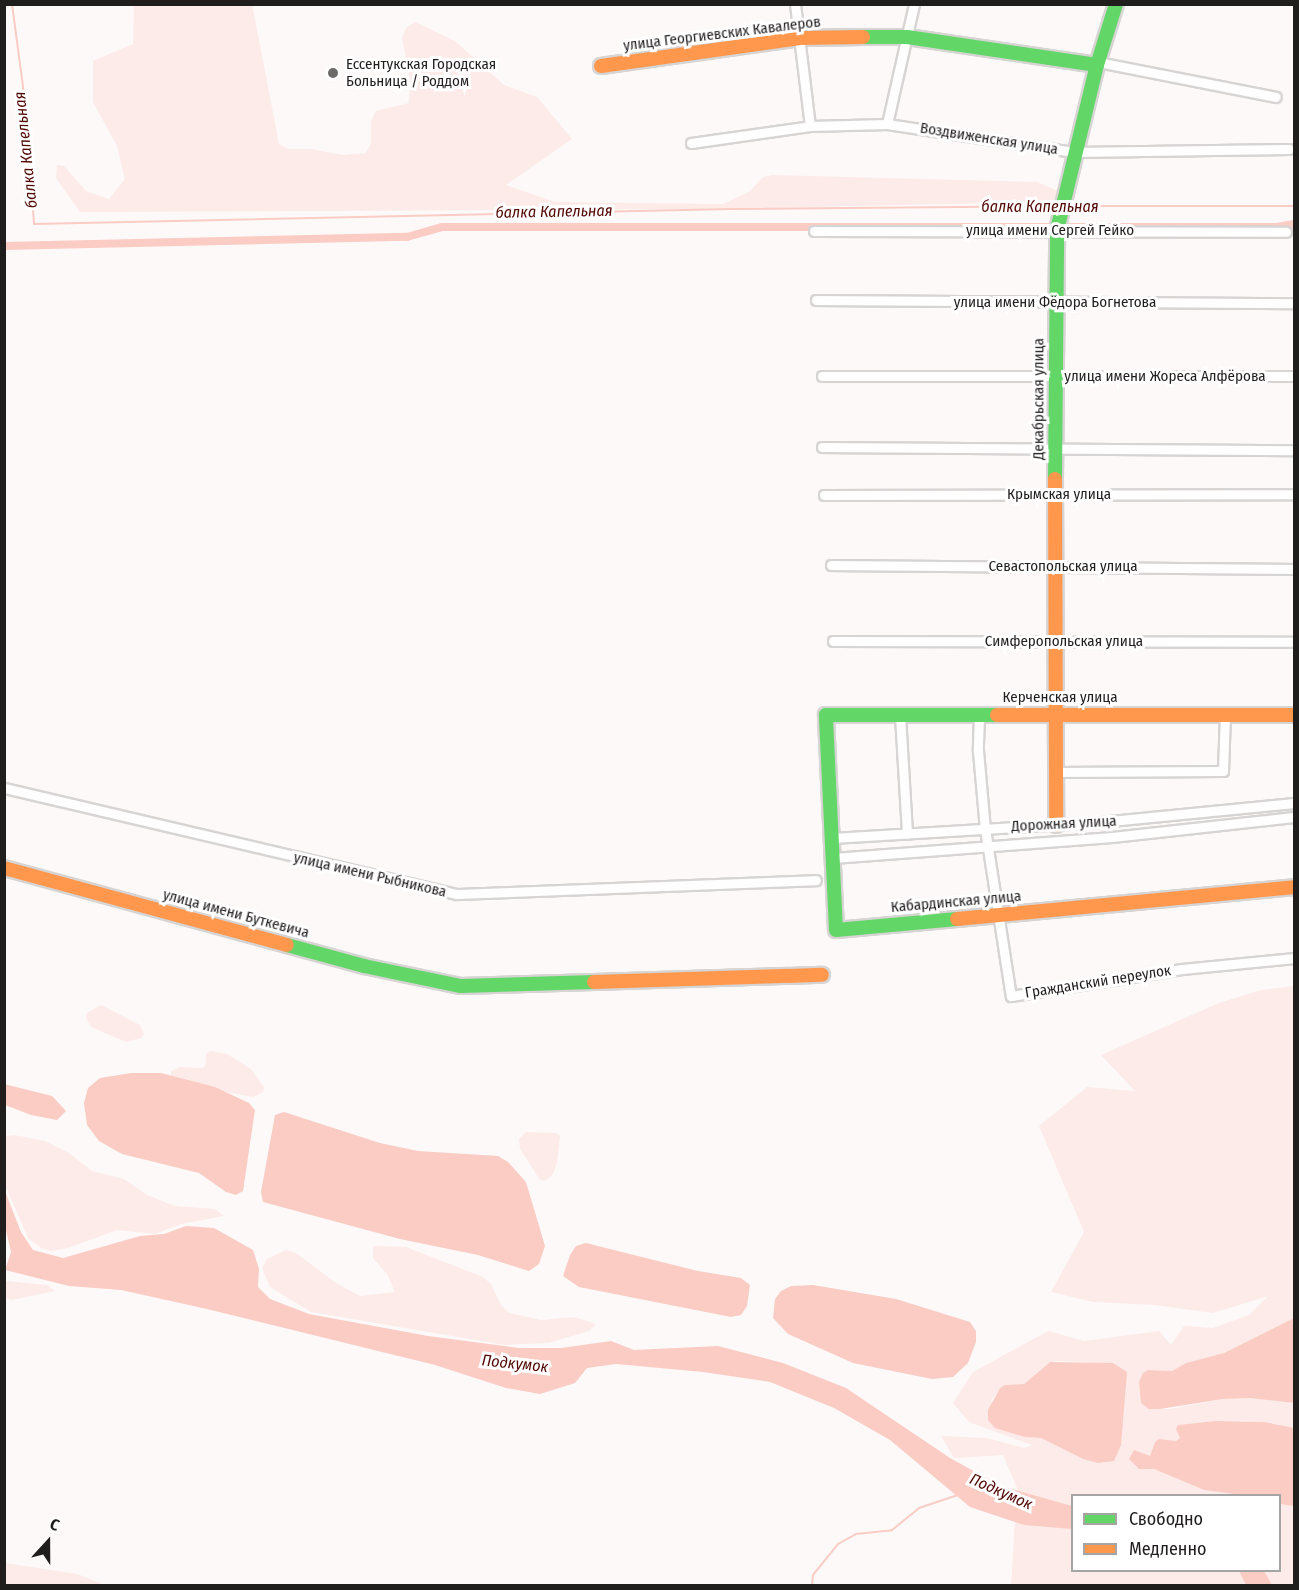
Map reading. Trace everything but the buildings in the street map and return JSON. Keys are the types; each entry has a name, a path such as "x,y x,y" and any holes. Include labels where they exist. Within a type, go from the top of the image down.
{"street":[{"path":"795,4 810,126"},
{"path":"887,124 914,4"},
{"path":"1074,152 1097,64 1116,4"},
{"name":"улица Георгиевских Кавалеров","path":"601,66 800,38 907,37 1097,64 1276,96"},
{"name":"Воздвиженская улица","path":"691,143 810,126 887,124 1074,152 1289,149"},
{"name":"Декабрьская улица","path":"1056,825 1054,567 1057,230 1074,152"},
{"name":"улица имени Сергей Гейко","path":"814,231 1286,232"},
{"name":"улица имени Фёдора Богнетова","path":"816,300 1294,303"},
{"name":"улица имени Жореса Алфёрова","path":"822,376 1292,376"},
{"path":"822,447 1294,450"},
{"name":"Крымская улица","path":"824,495 1294,494"},
{"name":"Севастопольская улица","path":"831,565 1294,569"},
{"name":"Симферопольская улица","path":"833,641 1294,642"},
{"name":"Керченская улица","path":"826,715 1294,715"},
{"name":"Кабардинская улица","path":"826,715 836,930 1294,887"},
{"path":"900,715 907,834"},
{"name":"Гражданский переулок","path":"979,715 978,751 985,828 1011,996 1182,969 1294,958"},
{"path":"1055,772 1223,771 1225,766 1225,715"},
{"name":"улица имени Рыбникова","path":"4,788 456,894 816,880"},
{"name":"Дорожная улица","path":"832,838 1145,819 1294,802"},
{"name":"Дорожная улица","path":"833,858 988,848 1294,817"},
{"name":"улица имени Буткевича","path":"4,868 364,966 461,986 822,975"}],"shaded area":[{"path":"252,4 279,144 288,149 310,149 343,155 366,153 371,143 371,121 376,111 409,103 410,79 402,38 406,28 415,22 455,41 504,85 537,97 572,139 506,185 555,202 723,204 749,192 763,177 772,175 1037,182 1058,191 1059,202 693,209 80,212 56,178 57,165 64,166 86,191 109,199 125,179 117,146 93,102 93,61 133,44 134,5"},
{"path":"1294,986 1294,1318 1224,1353 1186,1363 1172,1371 1148,1370 1149,1409 1170,1409 1223,1399 1249,1398 1294,1403 1294,1428 1247,1421 1215,1421 1178,1425 1180,1438 1175,1441 1155,1442 1150,1456 1135,1467 1154,1469 1204,1490 1234,1494 1071,1494 1071,1572 1281,1572 1281,1504 1294,1506 1294,1585 1011,1585 1017,1488 1003,1455 954,1458 941,1436 987,1438 1024,1448 1032,1445 969,1422 953,1403 973,1372 1048,1331 1084,1341 1159,1331 1171,1345 1184,1326 1213,1328 1249,1315 1268,1296 1213,1313 1155,1305 1094,1302 1051,1292 1084,1232 1039,1126 1087,1087 1135,1091 1101,1055 1219,1003 1261,990","holes":["1055,1361 1089,1362 1108,1462 1098,1463 1083,1459 1041,1438 1025,1437 991,1401 1000,1388 1005,1385 1024,1384 1046,1365"]},
{"path":"101,1005 140,1025 144,1034 141,1038 126,1042 91,1027 86,1018 87,1013"},
{"path":"210,1051 227,1054 251,1069 264,1087 263,1092 253,1097 206,1088 171,1076 171,1071 180,1067 203,1068 206,1064 206,1054"},
{"path":"526,1132 557,1133 560,1136 557,1163 553,1174 545,1181 540,1180 520,1149 519,1139"},
{"path":"14,1135 45,1141 69,1153 92,1171 124,1179 147,1195 175,1206 215,1209 224,1216 181,1224 155,1234 117,1230 68,1248 51,1251 41,1248 28,1238 5,1185 5,1136"},
{"path":"373,1246 406,1247 483,1277 491,1284 501,1305 509,1313 541,1320 575,1317 596,1324 589,1331 548,1343 505,1345 311,1312 270,1287 262,1268 267,1259 286,1250 296,1253 336,1283 360,1296 395,1292 387,1274 373,1258"},
{"path":"5,1281 47,1285 55,1291 12,1300 5,1298"},
{"path":"5,1563 77,1574 105,1585 5,1585"}],"water":[{"path":"131,1073 161,1073 215,1087 249,1103 255,1110 243,1191 236,1195 226,1192 199,1173 122,1154 99,1141 87,1125 84,1103 88,1088 100,1078"},
{"path":"4,1084 52,1096 66,1111 57,1120 31,1115 5,1105"},
{"path":"284,1112 380,1143 418,1151 498,1156 508,1162 526,1182 545,1246 539,1264 529,1271 478,1255 400,1239 263,1202 261,1192 275,1115"},
{"name":"Подкумок","path":"5,1191 21,1232 33,1250 63,1258 140,1236 164,1234 186,1226 214,1228 253,1250 259,1269 258,1287 270,1299 309,1314 428,1336 519,1348 561,1348 611,1341 634,1350 718,1346 783,1363 846,1388 950,1458 1001,1486 1071,1506 1071,1529 1024,1525 970,1507 890,1440 834,1408 770,1382 703,1372 616,1364 587,1368 575,1383 540,1394 506,1388 435,1365 207,1309 121,1290 69,1286 5,1270 11,1252 5,1226"},
{"path":"586,1243 698,1271 741,1278 750,1285 747,1306 741,1315 731,1317 579,1287 563,1276 570,1255 576,1246"},
{"path":"813,1285 896,1299 970,1322 976,1331 976,1342 968,1363 953,1377 932,1379 853,1363 788,1334 773,1318 775,1299 781,1291 791,1286"},
{"path":"1294,1318 1294,1403 1249,1398 1223,1399 1149,1409 1141,1403 1139,1382 1143,1373 1148,1370 1172,1371 1186,1363 1224,1353"},
{"path":"1050,1362 1113,1363 1127,1372 1121,1445 1114,1461 1098,1463 1083,1459 1041,1438 1025,1437 995,1428 988,1420 988,1410 1000,1388 1005,1385 1024,1384"},
{"path":"1215,1421 1264,1422 1294,1428 1294,1506 1281,1504 1281,1494 1234,1494 1204,1490 1154,1469 1139,1469 1129,1459 1134,1450 1150,1456 1155,1442 1159,1439 1176,1441 1180,1438 1176,1429 1178,1425"},
{"path":"1240,1572 1265,1572 1272,1585 1246,1585"}],"waterway":[{"name":"балка Капельная","path":"12,4 23,86 34,224 732,209 1058,206"},
{"name":"балка Капельная","path":"1067,206 1294,206"},
{"path":"4,246 407,237 442,227 1277,227 1294,224"},
{"path":"812,1586 813,1575 838,1544 856,1534 892,1530 919,1508 958,1495"}],"traffic: fast":[{"path":"1055,479 1057,230 1097,65 1116,4"},
{"path":"863,37 907,37 1097,65"},
{"path":"957,919 836,930 826,715 997,715"},
{"path":"287,945 364,966 461,986 594,982"}],"traffic: slow":[{"path":"601,66 800,38 863,37"},
{"path":"1055,479 1056,825"},
{"path":"997,715 1294,715"},
{"path":"4,868 287,945"},
{"path":"957,919 1294,887"},
{"path":"594,982 822,975"}],"place":[{"name":"Ессентукская Городская Больница / Роддом","path":"333,73"}]}
